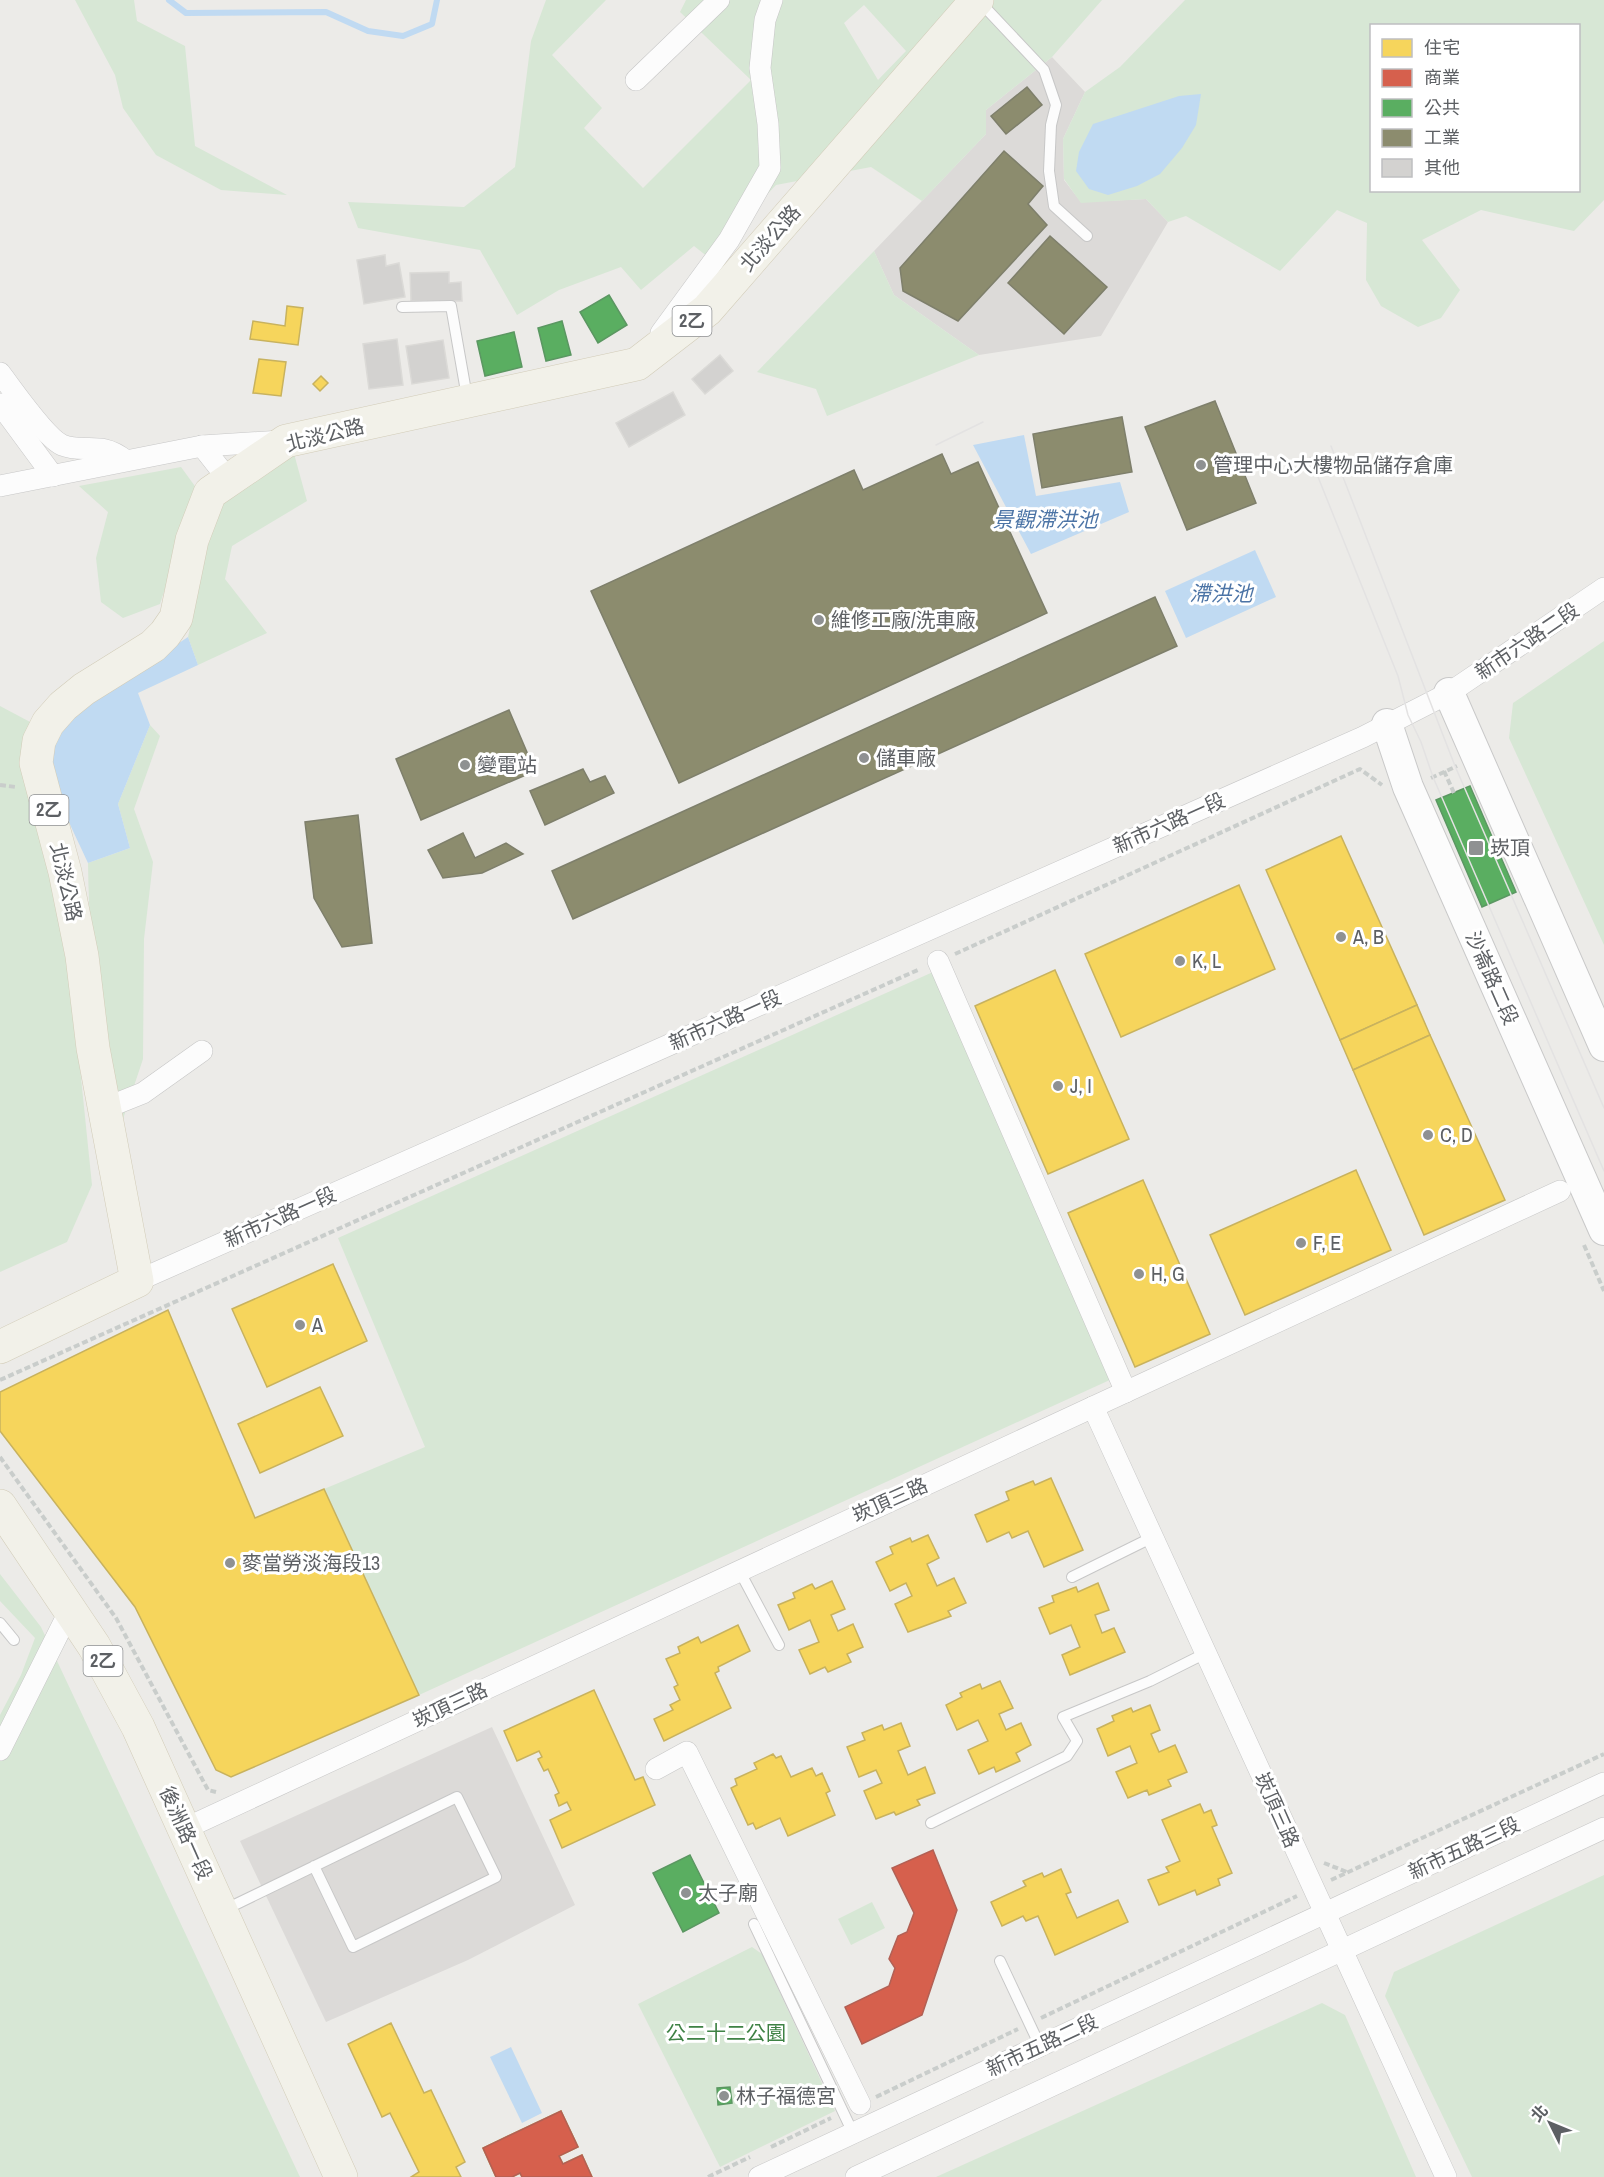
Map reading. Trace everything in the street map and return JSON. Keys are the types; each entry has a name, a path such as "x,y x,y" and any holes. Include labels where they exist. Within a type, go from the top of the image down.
{"main road":[{"name":"北淡公路","path":"137,1281 103,1109 82,956 65,872 36,763 39,741 48,723 63,706 84,689 153,646 165,634 176,618 192,540 210,493 286,441 468,403 637,364 707,310 978,0"},
{"name":"新市六路一段","path":"0,1347 137,1281"},
{"name":"後洲路一段","path":"0,1506 94,1646 138,1727 341,2177"}],"street":[{"path":"636,80 720,0"},
{"path":"637,364 729,240 770,168 768,124 760,68 765,20 772,0"},
{"path":"0,373 44,429 62,445 113,450 125,460"},
{"path":"0,404 53,476"},
{"path":"0,486 202,446 286,441"},
{"path":"202,446 228,480"},
{"name":"新市六路二段","path":"1449,693 1604,588"},
{"path":"1449,693 1604,1046"},
{"name":"新市六路一段","path":"137,1281 1363,737 1449,693"},
{"name":"沙崙路二段","path":"1387,724 1397,791 1593,1236"},
{"path":"938,962 1126,1392"},
{"path":"103,1109 143,1093 202,1051"},
{"path":"1093,1407 1560,1191"},
{"name":"崁頂三路","path":"184,1829 1093,1407 1324,1913 1344,1950"},
{"path":"0,1750 70,1610"},
{"path":"656,1768 687,1752 860,2104"},
{"name":"新市五路三段","path":"1324,1913 1604,1783"},
{"name":"新市五路三段","path":"1344,1950 1604,1828"},
{"name":"新市五路二段","path":"759,2177 1324,1913"},
{"path":"856,2177 1344,1950 1446,2177"}],"lane":[{"path":"978,0 1044,70 1056,105 1051,125 1049,171 1054,206 1086,236"},
{"path":"402,307 451,306 468,403"},
{"path":"1072,1577 1153,1537"},
{"path":"739,1570 779,1645"},
{"path":"0,1623 14,1640"},
{"path":"931,1823 1067,1756 1077,1741 1063,1717 1150,1681 1206,1653"},
{"path":"221,1912 314,1866 457,1797 496,1877 353,1947 314,1866"},
{"path":"754,1924 853,2133"},
{"path":"999,1961 1040,2046"}],"path":[{"path":"0,1380 938,962 1360,769 1381,784 1397,791 1477,756"},
{"path":"1444,771 1454,793"},
{"path":"1593,1236 1604,1291"},
{"path":"0,1457 116,1618 208,1790 218,1793"},
{"path":"769,2148 1313,1888 1604,1754"},
{"path":"1317,1860 1347,1872"},
{"path":"708,2177 758,2153"}],"shaded area":[{"path":"1052,57 1085,92 1063,139 1064,180 1081,202 1146,199 1168,222 1101,336 979,355 894,295 874,251 986,134 986,110"},
{"path":"492,1727 575,1905 468,1960 326,2022 240,1841"}],"green space":[{"path":"75,0 134,0 137,21 185,46 195,146 287,195 221,190 156,155 123,108 115,75"},
{"path":"546,0 606,0 552,55 602,108 584,128 643,188 751,80 680,12 686,0 1102,0 1052,57 986,110 986,134 922,201 871,167 776,185 708,257 694,246 641,290 621,267 559,290 517,315 480,250 358,228 348,202 464,207 515,167 531,41","holes":["864,5 906,51 878,80 844,23"]},
{"path":"1185,0 1604,0 1604,200 1574,231 1481,210 1422,240 1460,290 1441,318 1418,327 1381,306 1366,280 1367,223 1337,210 1280,271 1186,216 1168,222 1146,199 1081,203 1064,179 1063,139 1085,92 1120,67"},
{"path":"874,251 894,295 979,355 827,416 816,389 757,372"},
{"path":"293,450 307,501 232,546 225,579 267,633 198,665 188,637 214,515 230,488"},
{"path":"181,467 197,489 160,604 123,618 101,602 96,558 108,512 79,486"},
{"path":"1604,641 1604,945 1509,738 1513,703"},
{"path":"0,706 32,723 67,941 92,1185 67,1242 0,1272"},
{"path":"150,725 160,736 134,809 153,862 144,939 143,1059 122,1122 101,1026 90,928 88,863 130,848 118,804"},
{"path":"933,972 1112,1379 419,1695 324,1489 425,1447 338,1238"},
{"path":"0,1574 41,1627 300,2177 0,2177 0,1715 21,1675 35,1638 0,1601"},
{"path":"1604,1875 1604,2177 1472,2177 1385,1996 1394,1972"},
{"path":"872,1902 885,1928 851,1945 838,1919"},
{"name":"公二十二公園","path":"752,1947 762,1954 835,2111 720,2167 638,2004"},
{"path":"1322,2003 1345,2015 1416,2177 936,2177"}],"water":[{"path":"1201,94 1196,125 1182,148 1160,174 1137,186 1108,195 1089,189 1076,171 1079,152 1093,124 1179,96"},
{"name":"景觀滯洪池","path":"1024,435 1036,496 1120,482 1129,512 1031,554 973,445"},
{"name":"滯洪池","path":"1255,550 1276,597 1186,638 1165,591"},
{"path":"188,637 198,665 138,693 150,725 118,804 130,848 88,863 58,793 54,775 52,757 55,739 62,721"},
{"path":"511,2047 542,2113 522,2123 490,2057"}],"building: 住宅":[{"path":"287,306 303,308 298,345 250,339 253,321 285,326"},
{"path":"259,359 286,362 281,396 253,393"},
{"path":"321,376 328,383 320,391 313,384"},
{"name":"A, B","path":"1341,836 1417,1005 1340,1040 1266,870"},
{"name":"K, L","path":"1239,885 1275,969 1121,1037 1085,954"},
{"name":"J, I","path":"1055,970 1129,1139 1048,1174 975,1006"},
{"path":"1417,1005 1430,1035 1353,1070 1340,1040"},
{"name":"C, D","path":"1430,1035 1505,1200 1424,1235 1353,1070"},
{"name":"F, E","path":"1356,1170 1391,1250 1245,1315 1210,1235"},
{"name":"H, G","path":"1143,1180 1210,1334 1135,1367 1068,1213"},
{"name":"A","path":"333,1264 367,1341 267,1387 232,1309"},
{"name":"麥當勞淡海段13","path":"168,1310 255,1518 324,1489 419,1695 231,1777 216,1770 135,1607 0,1431 0,1392"},
{"path":"320,1387 343,1436 260,1473 238,1424"},
{"path":"1051,1478 1083,1550 1044,1567 1028,1531 1012,1538 1009,1532 987,1542 975,1515 1009,1500 1006,1492 1033,1481 1035,1485"},
{"path":"928,1535 939,1558 927,1564 937,1586 954,1578 966,1603 948,1611 951,1616 908,1632 895,1604 912,1596 906,1583 890,1591 876,1562 893,1554 890,1547 910,1538 912,1542"},
{"path":"832,1581 845,1609 831,1615 838,1631 853,1624 863,1647 847,1654 851,1662 828,1672 825,1667 810,1674 799,1650 819,1642 810,1620 789,1630 778,1605 795,1598 793,1593 812,1584 815,1589"},
{"path":"1098,1583 1109,1610 1095,1615 1102,1633 1114,1628 1125,1652 1070,1675 1062,1655 1080,1647 1071,1625 1050,1634 1039,1608 1054,1602 1052,1596 1076,1587 1078,1592"},
{"path":"738,1625 750,1651 718,1667 719,1671 715,1673 731,1708 664,1741 654,1719 673,1710 670,1705 680,1700 674,1687 678,1685 666,1659 680,1653 678,1647 698,1637 701,1643"},
{"path":"1000,1681 1013,1708 999,1714 1006,1730 1021,1723 1031,1745 1016,1753 1020,1761 996,1772 994,1767 979,1774 968,1750 988,1741 978,1720 957,1730 946,1705 962,1697 960,1693 980,1684 982,1689"},
{"path":"594,1690 635,1780 643,1777 655,1805 562,1848 550,1820 571,1810 567,1802 559,1806 555,1795 559,1793 548,1769 544,1771 538,1759 542,1757 539,1751 517,1761 504,1731"},
{"path":"1150,1705 1160,1730 1151,1734 1159,1752 1175,1745 1187,1772 1168,1780 1171,1786 1149,1795 1147,1790 1128,1798 1116,1772 1137,1763 1130,1746 1108,1756 1097,1729 1114,1721 1112,1716 1131,1708 1133,1712"},
{"path":"901,1723 910,1746 898,1751 908,1775 925,1767 935,1793 917,1800 920,1805 896,1815 894,1812 876,1819 864,1791 882,1783 876,1770 859,1777 847,1747 865,1740 862,1733 882,1725 884,1730"},
{"path":"773,1754 776,1758 781,1756 791,1777 812,1768 816,1776 822,1773 830,1791 826,1793 835,1815 788,1836 780,1818 756,1829 753,1823 748,1825 731,1788 737,1785 735,1779 757,1769 754,1763"},
{"path":"1200,1804 1204,1813 1211,1810 1217,1825 1212,1827 1232,1873 1218,1879 1220,1885 1197,1895 1195,1890 1159,1905 1148,1880 1169,1872 1166,1867 1180,1861 1162,1820"},
{"path":"1061,1869 1071,1892 1066,1894 1077,1918 1118,1900 1128,1922 1055,1955 1038,1916 1026,1921 1023,1916 1002,1926 991,1902 1026,1886 1023,1881 1042,1873 1044,1877"},
{"path":"391,2023 424,2093 431,2090 465,2162 456,2167 461,2177 411,2177 419,2172 390,2113 382,2117 348,2044"},
{"path":"561,2111 578,2147 559,2156 563,2164 582,2155 592,2177 522,2177 520,2173 512,2177 496,2177 483,2148"}],"building: 商業":[{"path":"933,1850 957,1910 922,2015 862,2044 845,2007 889,1986 895,1968 889,1959 898,1936 907,1932 914,1913 892,1868"},
{"path":"561,2111 578,2147 559,2156 563,2164 582,2155 592,2177 522,2177 520,2173 512,2177 496,2177 483,2148"}],"building: 公共":[{"path":"609,295 627,325 598,343 580,312"},
{"path":"562,321 571,355 546,361 538,328"},
{"path":"514,332 522,367 485,376 477,341"},
{"path":"1470,786 1516,892 1482,907 1436,800"},
{"name":"太子廟","path":"690,1855 719,1913 683,1932 653,1873"},
{"name":"林子福德宮","path":"730,2087 732,2103 718,2105 717,2088"}],"building: 工業":[{"path":"1027,87 1042,105 1006,134 991,116"},
{"path":"1004,151 1043,186 1028,204 1047,225 958,321 903,291 900,268"},
{"path":"1050,236 1107,287 1064,334 1008,283"},
{"name":"管理中心大樓物品儲存倉庫","path":"1215,401 1256,503 1187,530 1145,427"},
{"path":"1122,417 1132,472 1042,488 1033,434"},
{"name":"維修工廠/洗車廠","path":"942,454 951,474 978,462 1047,613 679,783 591,591 854,470 863,490"},
{"name":"儲車廠","path":"1155,597 1177,646 573,919 552,871"},
{"name":"變電站","path":"509,710 535,771 421,820 396,759"},
{"path":"583,769 590,782 605,776 614,793 545,825 530,791"},
{"path":"358,815 372,943 342,947 314,898 305,822"},
{"path":"463,833 475,858 506,843 523,854 482,873 443,878 428,850"}],"building: 其他":[{"path":"385,255 386,266 399,263 405,297 364,304 357,260"},
{"path":"449,272 449,283 461,282 462,301 411,301 410,273"},
{"path":"397,339 403,385 369,389 363,344"},
{"path":"443,340 449,378 412,384 406,346"},
{"path":"720,355 733,371 705,394 692,379"},
{"path":"673,392 685,415 629,447 616,423"}],"waterway":[{"path":"169,0 186,13 326,12 368,31 403,36 432,24 437,0"}],"tram line":[{"path":"936,445 983,422"},
{"path":"1331,446 1455,766 1604,1108"},
{"path":"1310,457 1398,676 1408,715 1421,742 1433,777 1604,1171"}],"place":[{"name":"管理中心大樓物品儲存倉庫","path":"1201,465"},
{"name":"維修工廠/洗車廠","path":"819,620"},
{"name":"儲車廠","path":"864,758"},
{"name":"變電站","path":"465,765"},
{"name":"崁頂","path":"1476,848"},
{"name":"A, B","path":"1341,937"},
{"name":"K, L","path":"1180,961"},
{"name":"J, I","path":"1058,1086"},
{"name":"C, D","path":"1428,1135"},
{"name":"F, E","path":"1301,1243"},
{"name":"H, G","path":"1139,1274"},
{"name":"A","path":"300,1325"},
{"name":"麥當勞淡海段13","path":"230,1563"},
{"name":"太子廟","path":"686,1893"},
{"name":"林子福德宮","path":"724,2096"}]}
